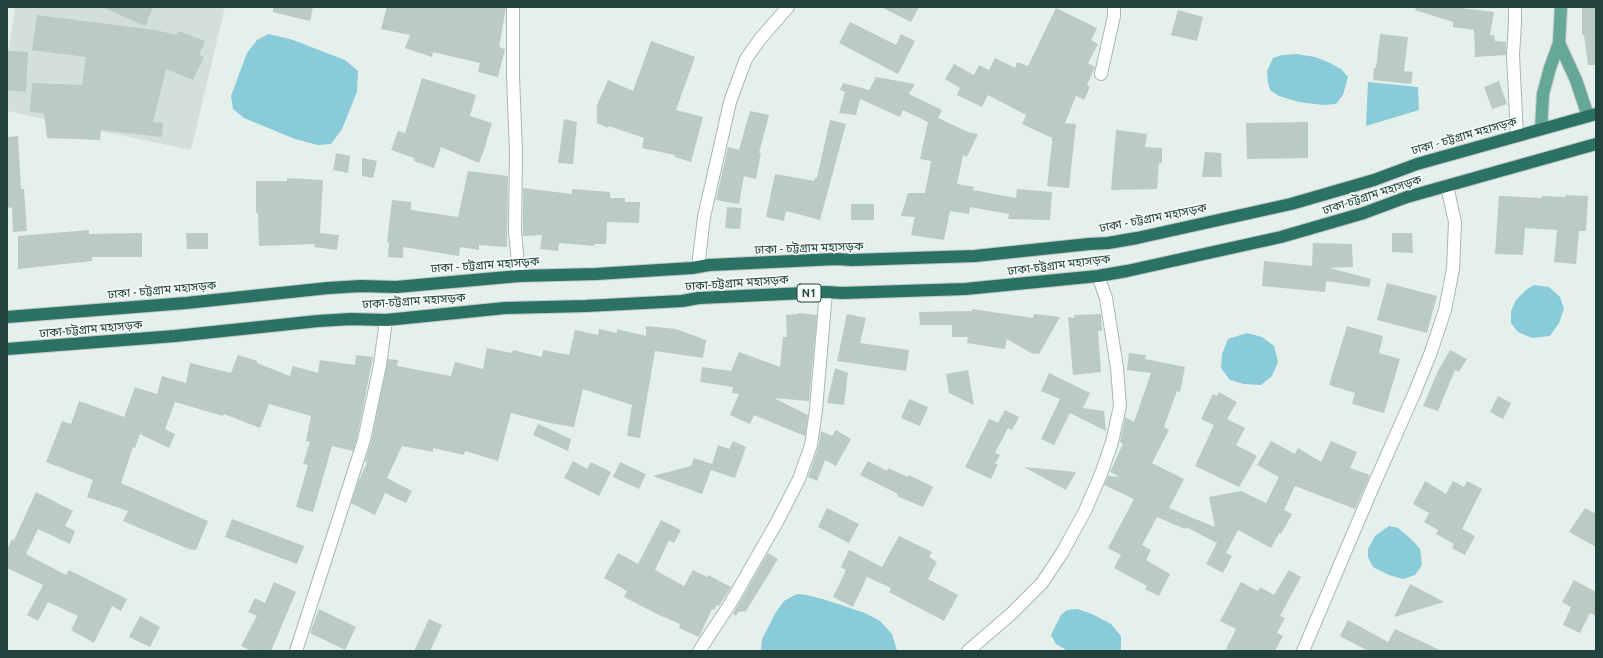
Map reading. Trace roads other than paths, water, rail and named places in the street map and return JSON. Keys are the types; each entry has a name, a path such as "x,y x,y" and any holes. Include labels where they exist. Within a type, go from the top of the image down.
{"highway":[{"name":"ঢাকা - চট্টগ্রাম মহাসড়ক","path":"7,317 186,303 328,288 361,286 396,287 519,276 596,274 709,265 836,259 852,260 975,256 1108,243 1291,204 1374,180 1417,164 1592,115"},
{"name":"ঢাকা-চট্টগ্রাম মহাসড়ক","path":"7,349 175,336 318,321 351,319 386,320 505,308 586,306 682,301 699,298 826,292 842,293 964,289 1098,276 1281,237 1364,213 1407,197 1596,144"}],"main road":[{"path":"1541,129 1543,94 1559,43 1561,7"},
{"path":"1559,43 1592,115"}],"street":[{"path":"514,7 513,76 516,152 516,231 519,276"},
{"path":"698,267 704,217 730,102 746,59 788,7"},
{"path":"1101,74 1114,16 1114,7"},
{"path":"1514,7 1515,23 1513,55 1517,136"},
{"path":"1303,651 1414,394 1431,352 1445,310 1453,269 1455,222 1448,186"},
{"path":"968,651 1011,614 1042,583 1062,553 1086,511 1101,474 1112,442 1120,406 1117,368 1106,298 1098,276"},
{"path":"699,651 730,604 777,522 799,479 811,445 816,410 826,292"},
{"path":"296,651 364,440 380,365 386,320"}],"water":[{"path":"269,34 293,40 345,60 358,71 357,92 342,129 331,144 318,145 295,139 244,118 233,109 231,96 247,53 257,40"},
{"path":"1297,54 1315,57 1330,63 1341,69 1348,77 1343,95 1336,104 1323,105 1299,102 1279,96 1270,90 1267,71 1273,58 1282,55"},
{"path":"1368,82 1418,87 1419,110 1366,126"},
{"path":"1534,285 1549,287 1560,297 1564,309 1559,323 1550,336 1532,338 1518,332 1511,323 1511,311 1516,300 1526,290"},
{"path":"1247,333 1262,337 1274,346 1278,362 1272,376 1261,385 1244,384 1230,380 1221,368 1222,354 1228,339"},
{"path":"1389,526 1398,528 1420,549 1422,565 1415,575 1403,579 1389,575 1373,567 1368,557 1368,549 1375,536"},
{"path":"797,594 826,600 865,613 880,621 892,634 897,651 761,651 762,639 776,612 784,601"},
{"path":"1078,609 1111,624 1121,636 1121,651 1068,651 1056,644 1051,635 1061,615 1067,610"}]}
